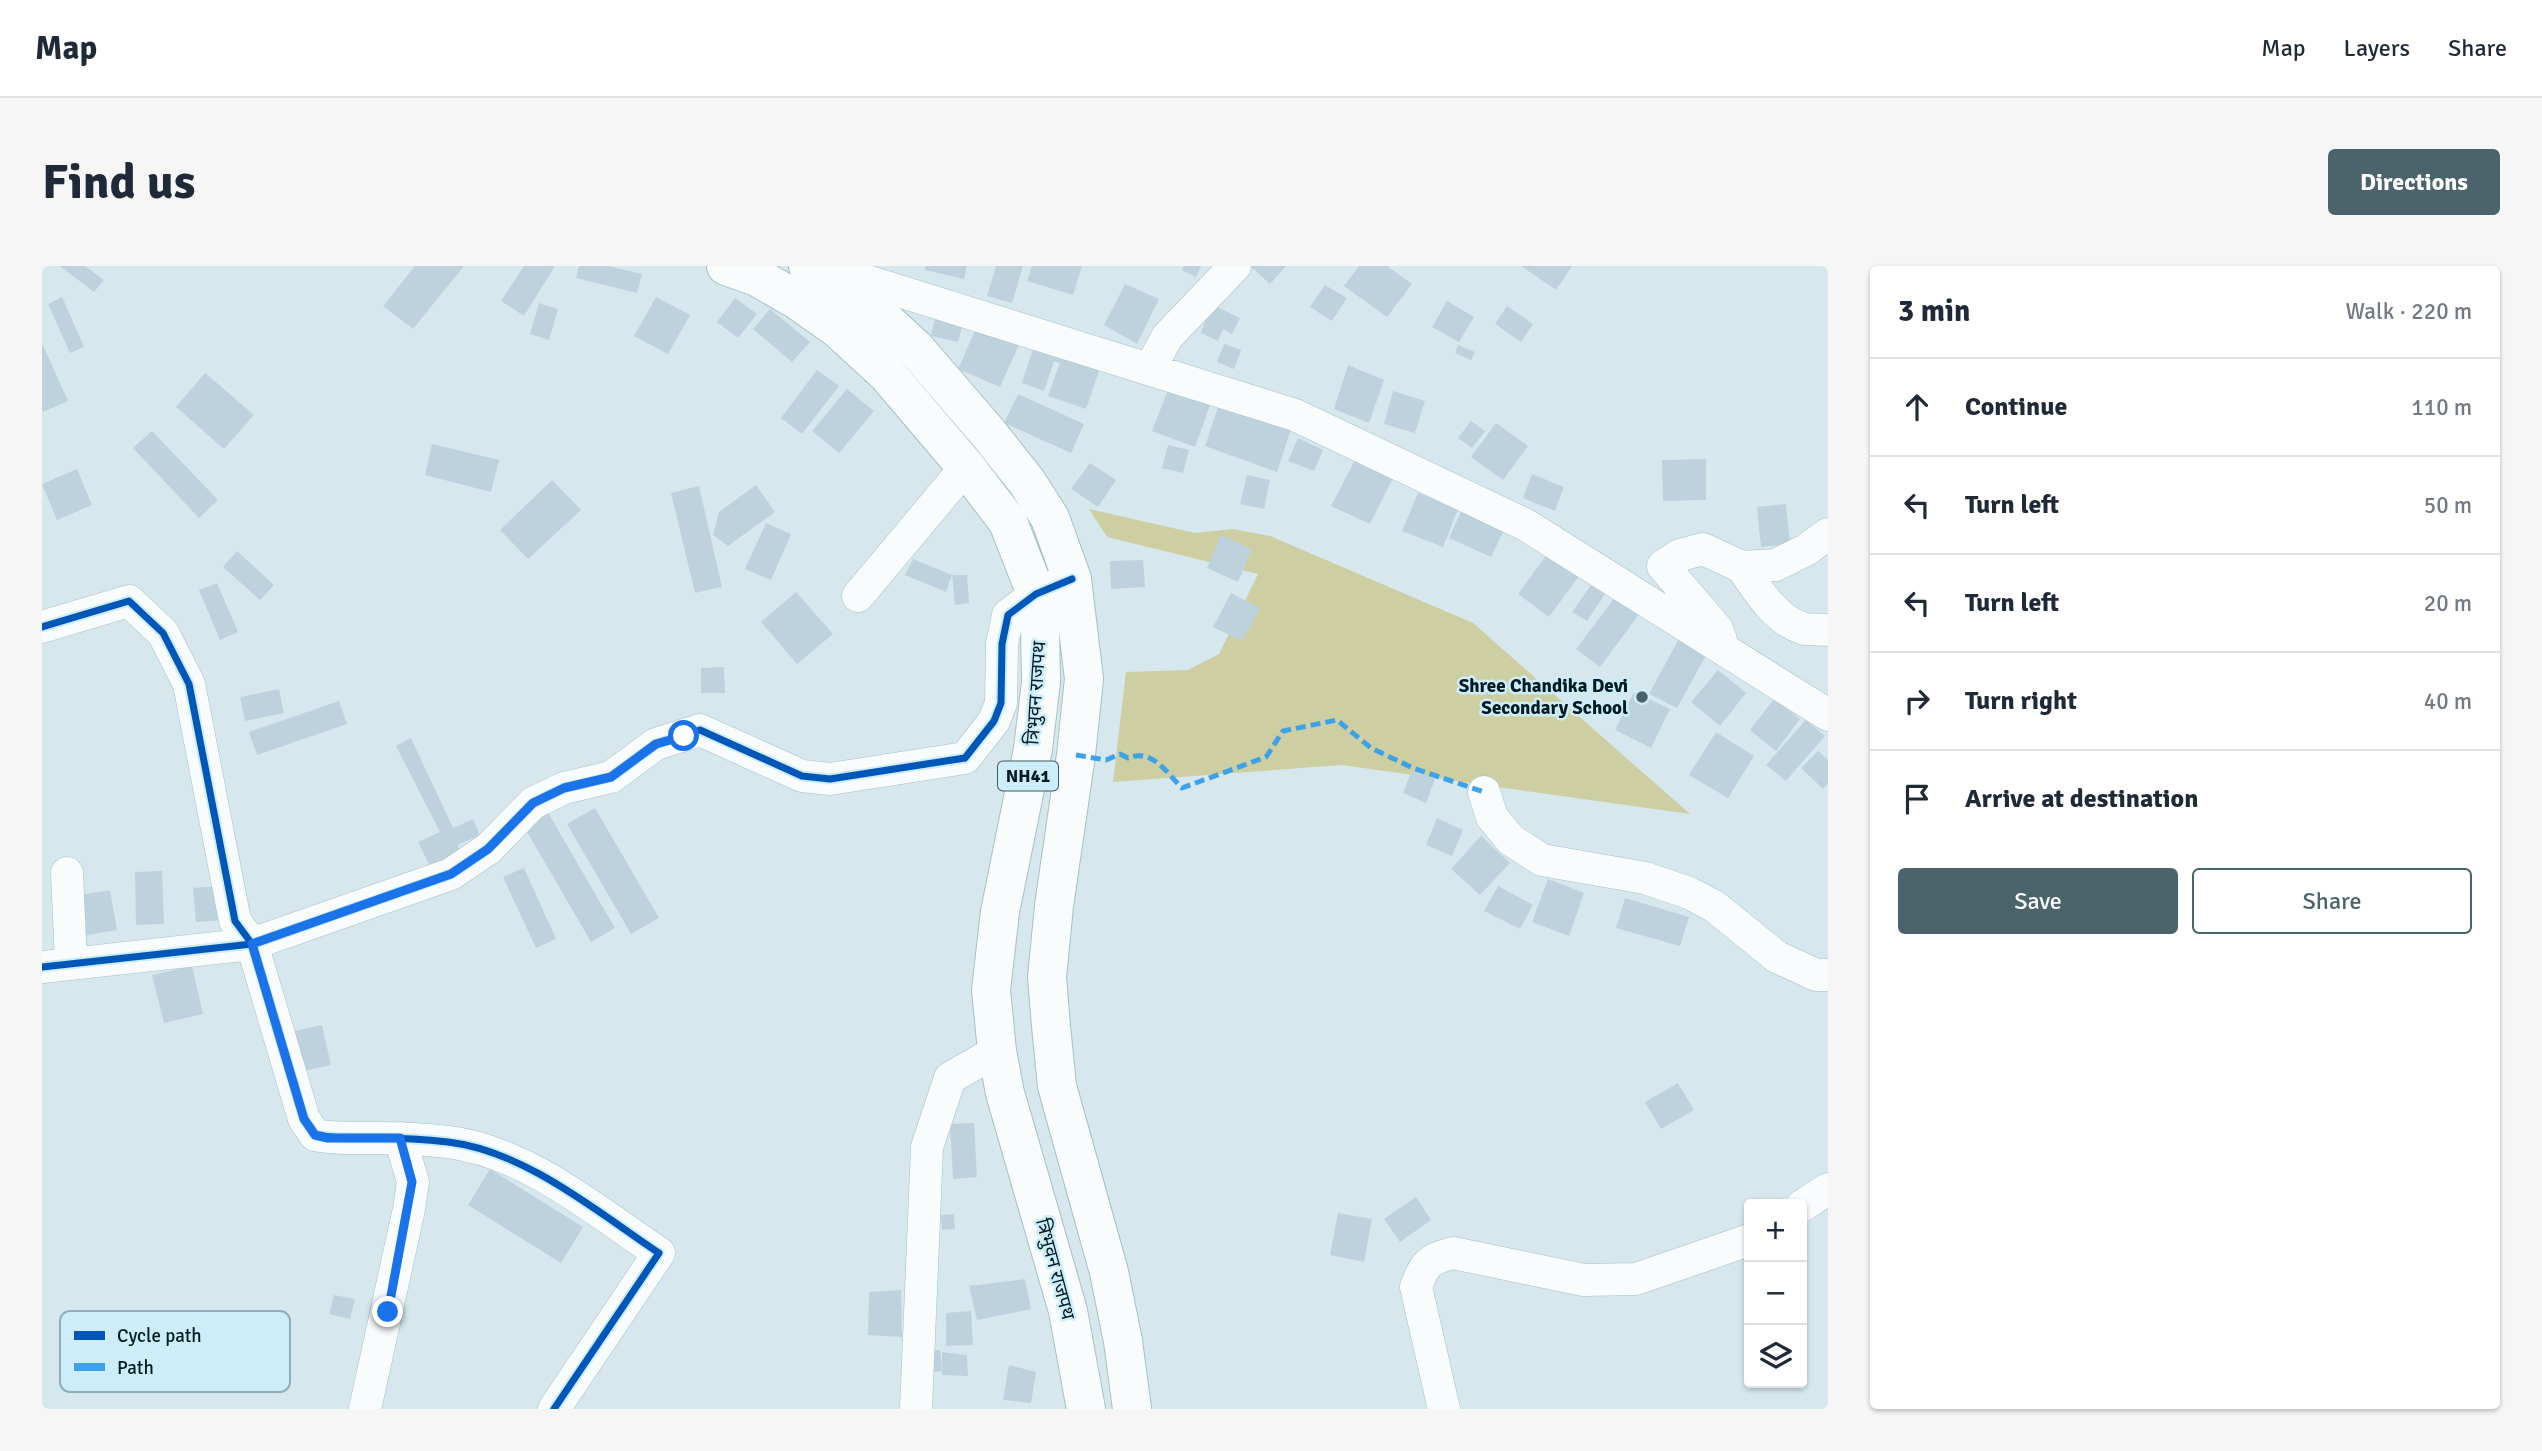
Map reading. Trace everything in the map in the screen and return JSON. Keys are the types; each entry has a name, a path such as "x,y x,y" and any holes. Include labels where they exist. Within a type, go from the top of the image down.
{"highway":[{"name":"त्रिभुवन राजपथ","path":"726,266 757,277 808,308 838,329 887,374 966,467 1008,522 1037,594 1041,682 1034,749 1000,912 991,990 997,1051 1005,1093 1068,1311 1086,1409"},
{"name":"त्रिभुवन राजपथ","path":"838,272 867,304 915,348 1027,482 1050,518 1072,579 1084,679 1047,977 1057,1086 1109,1272 1123,1341 1132,1409"},
{"path":"808,308 838,272"}],"street":[{"path":"1150,369 1167,337 1235,266"},
{"path":"838,272 1296,415 1526,525 1828,715"},
{"path":"858,596 966,467"},
{"path":"1726,651 1717,629 1663,566 1680,555 1703,549 1742,567 1776,565 1806,550 1828,534"},
{"path":"1742,567 1759,594 1787,620 1805,629 1828,630"},
{"path":"67,873 56,964 252,944 451,874 488,849 533,803 564,788 611,777 656,744 700,730 802,776 830,779 965,758 993,721 1001,703 1002,644 1008,615 1037,594 1072,579"},
{"path":"42,627 129,601 163,633 189,684 235,921 252,944 304,1119 315,1135 328,1138 400,1138 451,1142 513,1159 659,1252 554,1409"},
{"path":"1484,792 1492,817 1511,840 1542,860 1645,878 1689,893 1714,906 1777,957 1816,975 1828,975"},
{"path":"916,1409 927,1147 950,1078 997,1051"},
{"path":"365,1409 411,1196 412,1182 400,1138"},
{"path":"1807,1203 1828,1189"},
{"path":"1444,1409 1416,1287 1423,1269 1435,1257 1453,1253 1584,1280 1636,1279 1744,1242"}],"green space":[{"path":"1089,509 1195,533 1233,529 1270,536 1473,623 1690,814 1342,765 1113,782 1126,672 1188,670 1219,654 1258,574 1107,537"}],"building":[{"path":"60,266 85,266 104,280 94,292"},
{"path":"415,266 464,266 413,329 383,306"},
{"path":"524,266 555,266 524,316 501,301"},
{"path":"579,266 608,266 642,274 637,293 576,278"},
{"path":"926,266 967,266 964,279 925,270"},
{"path":"996,266 1023,266 1012,303 987,296"},
{"path":"1032,266 1082,266 1073,295 1027,281"},
{"path":"1184,266 1201,266 1196,277 1182,270"},
{"path":"1250,266 1286,266 1270,284"},
{"path":"1359,266 1387,266 1412,284 1387,317 1344,286"},
{"path":"1521,266 1572,266 1556,290"},
{"path":"1125,284 1159,299 1137,344 1104,325"},
{"path":"1325,285 1347,298 1332,321 1310,307"},
{"path":"62,297 84,347 70,353 48,304"},
{"path":"656,297 690,315 668,354 634,336"},
{"path":"735,298 757,314 738,338 717,322"},
{"path":"1447,301 1474,317 1459,342 1432,327"},
{"path":"539,303 558,309 549,340 530,334"},
{"path":"1211,304 1240,318 1232,334 1223,329 1218,341 1201,333"},
{"path":"1507,306 1533,324 1521,342 1495,324"},
{"path":"770,309 810,342 792,362 753,329"},
{"path":"936,312 964,319 958,342 931,336"},
{"path":"979,322 1021,340 1000,387 958,369"},
{"path":"42,343 68,401 43,412 42,409"},
{"path":"1035,343 1101,365 1086,409 1048,396 1060,363 1054,361 1044,391 1022,383"},
{"path":"1224,344 1241,350 1234,369 1217,362"},
{"path":"1458,345 1475,352 1471,360 1455,353"},
{"path":"1348,365 1384,380 1369,423 1334,409"},
{"path":"817,370 839,386 802,434 781,418"},
{"path":"205,373 254,415 224,449 176,407"},
{"path":"1170,385 1212,400 1195,447 1152,431"},
{"path":"847,389 874,411 839,453 812,431"},
{"path":"1393,391 1425,401 1415,433 1384,424"},
{"path":"1018,394 1084,424 1071,453 1004,423"},
{"path":"1219,404 1291,429 1277,472 1205,446"},
{"path":"1471,421 1485,431 1472,448 1458,438"},
{"path":"1496,423 1528,446 1503,480 1471,457"},
{"path":"152,431 218,500 199,518 133,448"},
{"path":"1298,438 1323,450 1314,471 1288,461"},
{"path":"432,444 499,460 491,492 425,475"},
{"path":"1168,445 1189,450 1183,473 1162,468"},
{"path":"1706,459 1706,500 1663,501 1662,460"},
{"path":"1355,460 1394,476 1370,524 1331,506"},
{"path":"1090,463 1116,480 1098,507 1071,489"},
{"path":"77,469 92,505 57,520 42,484"},
{"path":"1532,474 1564,487 1555,511 1523,498"},
{"path":"1247,475 1270,480 1264,509 1240,504"},
{"path":"552,480 581,510 528,559 500,530"},
{"path":"756,485 775,512 728,546 713,535 719,512"},
{"path":"699,486 722,587 695,593 671,493"},
{"path":"1418,493 1458,509 1443,547 1402,531"},
{"path":"1786,504 1790,544 1761,547 1757,507"},
{"path":"1463,508 1505,528 1491,557 1449,538"},
{"path":"766,523 791,534 771,580 745,569"},
{"path":"1221,535 1252,549 1238,582 1207,568"},
{"path":"1550,550 1582,572 1549,617 1518,594"},
{"path":"237,551 274,585 260,600 223,567"},
{"path":"913,559 952,575 946,592 905,575"},
{"path":"1143,560 1145,587 1111,589 1110,561"},
{"path":"952,575 967,575 969,603 955,605"},
{"path":"1596,578 1609,588 1587,621 1572,612"},
{"path":"217,583 238,632 220,640 199,590"},
{"path":"796,592 833,634 797,664 761,622"},
{"path":"1231,593 1260,608 1242,641 1213,627"},
{"path":"1616,596 1640,613 1600,667 1576,649"},
{"path":"1681,635 1709,650 1677,708 1649,694"},
{"path":"724,667 725,693 701,693 701,668"},
{"path":"1718,670 1746,693 1720,726 1691,702"},
{"path":"279,689 284,713 245,721 240,697"},
{"path":"1634,692 1670,709 1651,748 1615,730"},
{"path":"1774,699 1800,719 1776,751 1750,730"},
{"path":"339,701 347,724 257,755 249,732"},
{"path":"1806,720 1825,736 1786,781 1766,765"},
{"path":"1716,732 1754,756 1728,798 1689,775"},
{"path":"411,738 453,828 473,819 480,835 458,845 460,854 431,868 418,842 440,832 396,746"},
{"path":"1818,751 1828,760 1828,783 1823,789 1801,768"},
{"path":"1412,770 1435,779 1426,803 1403,793"},
{"path":"595,808 659,918 631,934 567,824"},
{"path":"546,809 615,928 591,942 522,823"},
{"path":"1437,818 1463,830 1452,856 1426,845"},
{"path":"1481,836 1510,863 1480,895 1451,869"},
{"path":"524,868 556,939 536,948 503,877"},
{"path":"162,871 164,924 136,925 135,872"},
{"path":"1548,879 1584,893 1569,936 1532,922"},
{"path":"220,886 223,920 196,922 193,888"},
{"path":"1498,886 1533,905 1520,929 1484,911"},
{"path":"110,890 117,930 82,936 75,896"},
{"path":"1625,898 1689,917 1680,946 1616,928"},
{"path":"192,966 203,1014 164,1023 152,975"},
{"path":"322,1025 331,1065 299,1072 290,1032"},
{"path":"1678,1083 1694,1110 1661,1129 1645,1102"},
{"path":"974,1123 977,1177 953,1179 950,1124"},
{"path":"490,1169 583,1227 561,1263 468,1205"},
{"path":"1416,1197 1431,1220 1400,1242 1384,1219"},
{"path":"1338,1213 1372,1219 1364,1262 1330,1255"},
{"path":"954,1214 955,1229 942,1230 941,1215"},
{"path":"1025,1279 1031,1309 977,1320 969,1286"},
{"path":"901,1290 902,1337 868,1335 869,1292"},
{"path":"334,1295 355,1299 350,1319 329,1314"},
{"path":"971,1311 973,1345 946,1346 946,1313"},
{"path":"940,1350 942,1371 925,1373 923,1351"},
{"path":"942,1352 967,1355 968,1376 942,1375"},
{"path":"1009,1365 1036,1372 1031,1403 1003,1400"}],"marked path":[{"path":"1076,755 1106,760 1120,754 1128,758 1144,756 1158,763 1182,788 1266,757 1283,731 1337,720 1371,748 1413,768 1484,792"}],"cycle path":[{"path":"42,967 252,944 451,874 488,849 533,803 564,788 611,777 656,744 700,730 802,776 830,779 965,758 994,721 1001,703 1002,644 1008,615 1036,594 1072,579"},
{"path":"42,627 129,601 163,633 189,684 235,921 252,944 304,1119 315,1135 448,1142 505,1157 559,1185 659,1253 554,1409"}],"place":[{"name":"Shree Chandika Devi Secondary School","path":"1642,697"}],"route":[{"path":"388,1312 412,1182 400,1138 328,1138 315,1135 304,1119 252,944 451,874 488,849 533,803 564,788 611,777 656,744 684,736"}]}
